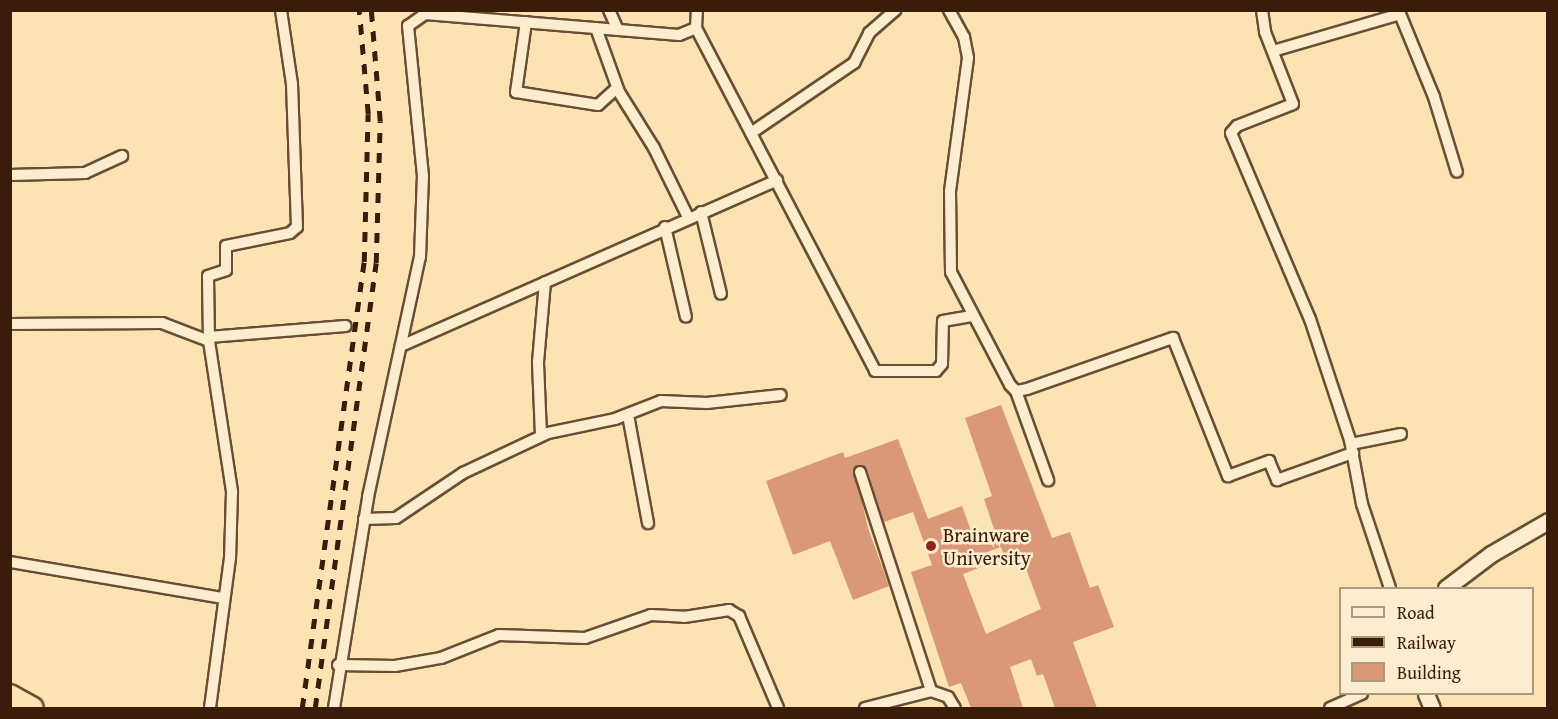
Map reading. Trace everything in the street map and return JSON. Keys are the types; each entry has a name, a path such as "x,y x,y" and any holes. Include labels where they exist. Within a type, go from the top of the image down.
{"street":[{"path":"210,708 232,492 209,339 208,276 226,270 226,246 290,233 297,227 292,84 281,10"},
{"path":"609,10 618,30"},
{"path":"697,10 696,28 875,371 936,371 942,364 943,321 972,316"},
{"path":"751,133 854,63 869,33 895,10"},
{"path":"949,10 964,37 968,58 950,191 951,272 972,316 1016,391 1048,480"},
{"path":"1262,10 1273,51 1293,104 1237,126 1231,133 1306,309 1352,448 1362,504 1390,587"},
{"path":"334,708 338,665 364,519 420,257 423,176 408,26 425,14 679,35 696,28"},
{"path":"1273,51 1400,14 1434,97 1456,172"},
{"path":"526,22 516,92 598,105 617,88"},
{"path":"596,28 617,88 688,217"},
{"path":"10,175 85,173 122,156"},
{"path":"401,346 665,227 777,180"},
{"path":"701,212 721,294"},
{"path":"665,227 686,317"},
{"path":"541,435 538,362 545,282"},
{"path":"10,324 162,323 209,339 346,326"},
{"path":"1016,391 1173,338 1228,476 1269,461 1277,480 1352,448 1401,434"},
{"path":"364,519 396,518 463,473 541,435 628,415 661,401 707,403 782,394"},
{"path":"628,415 648,523"},
{"path":"860,472 932,691"},
{"path":"1447,587 1491,554 1548,521"},
{"path":"10,562 223,598"},
{"path":"338,665 395,666 441,658 499,635 585,638 651,615 684,617 729,610 739,616 778,708"},
{"path":"865,708 932,691 948,697 955,708"},
{"path":"1330,708 1358,695"}],"building":[{"path":"1001,405 1052,538 1070,532 1090,588 1098,585 1114,627 1073,642 1097,708 1055,708 1043,674 1037,676 1031,659 1010,667 1023,708 971,708 961,683 949,687 911,572 932,565 913,512 884,522 867,469 861,465 854,467 868,528 889,586 853,600 830,541 793,555 766,481 843,452 845,458 898,439 928,519 962,506 974,539 995,532 984,499 992,496 965,418","holes":["1001,547 1006,560 1021,555 1041,609 986,634 963,574 981,567 976,556"]}],"railway":[{"path":"302,708 364,262 368,114 359,10"},
{"path":"315,708 376,263 380,121 371,10"}],"place":[{"name":"Brainware University","path":"931,546"}]}
